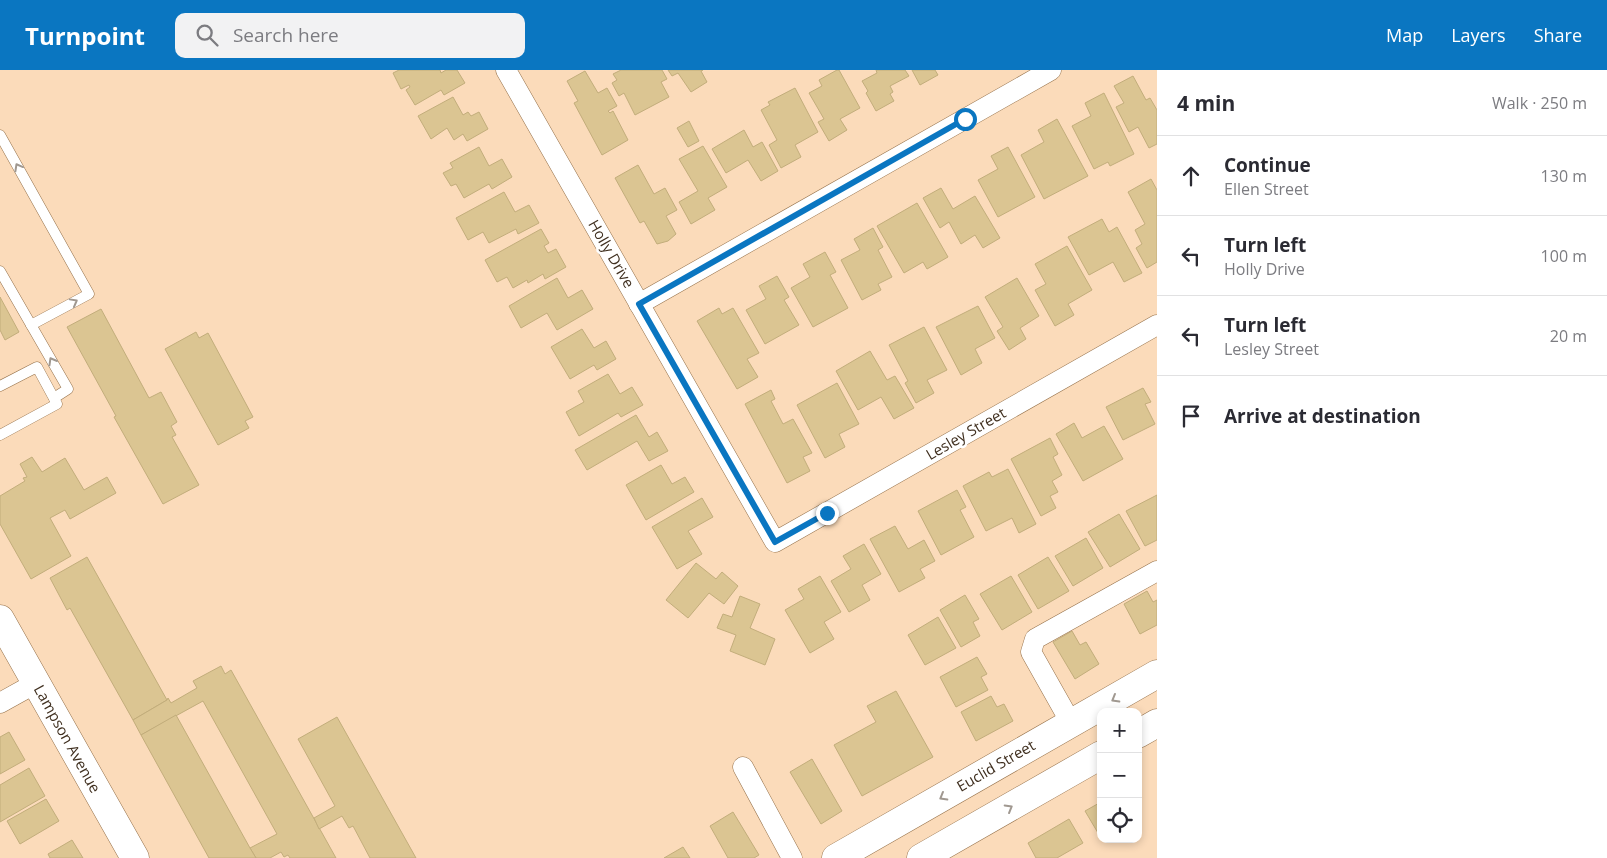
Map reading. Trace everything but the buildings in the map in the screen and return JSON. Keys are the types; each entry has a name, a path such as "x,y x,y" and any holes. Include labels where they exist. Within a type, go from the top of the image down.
{"main road":[{"name":"Lampson Avenue","path":"0,619 135,858"},
{"name":"Euclid Street","path":"836,858 1157,674"},
{"path":"1142,732 1157,723"},
{"path":"921,858 1097,758"}],"street":[{"name":"Holly Drive","path":"506,70 775,542"},
{"path":"639,304 1051,70"},
{"name":"Lesley Street","path":"775,542 1157,325"},
{"path":"1071,723 1031,652 1035,639 1157,570"},
{"path":"0,703 36,683"},
{"path":"743,768 792,858"}],"lane":[{"path":"0,135 89,294 31,325"},
{"path":"0,271 68,389 54,398"},
{"path":"0,386 37,366 57,404 0,435"}],"route":[{"path":"827,513 775,542 639,304 965,119"}]}
